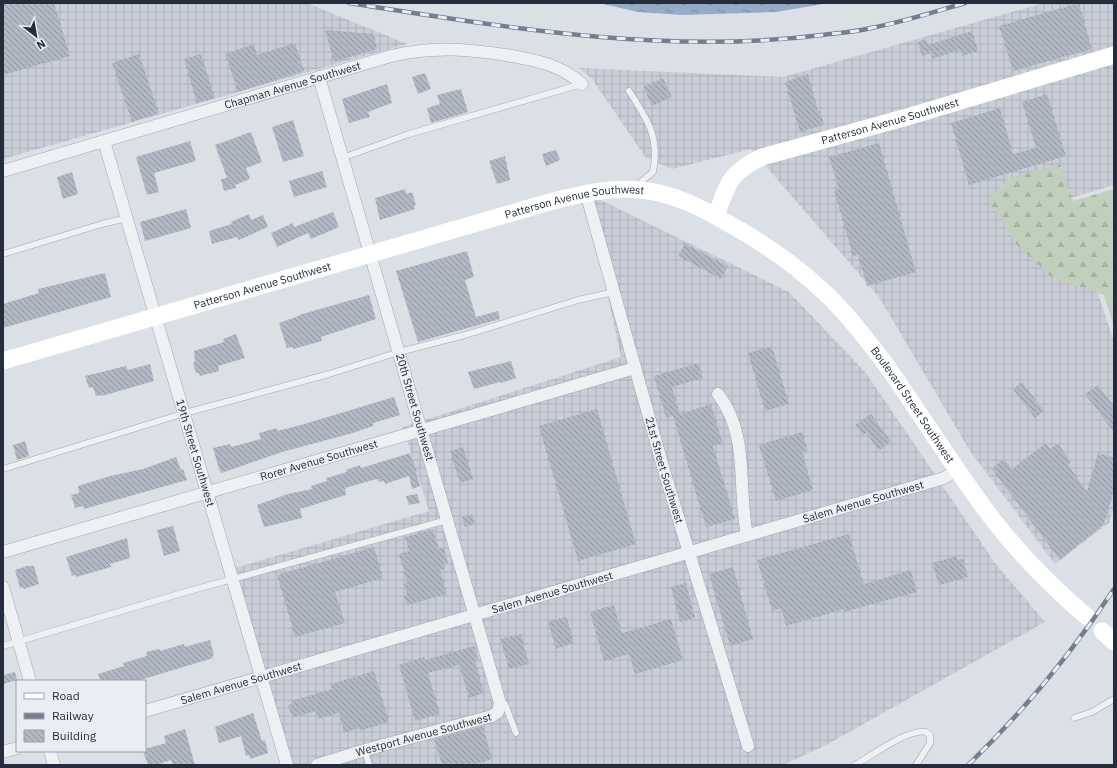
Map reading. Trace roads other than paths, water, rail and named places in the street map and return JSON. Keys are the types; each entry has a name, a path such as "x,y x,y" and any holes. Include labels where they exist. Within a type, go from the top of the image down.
{"main road":[{"name":"Patterson Avenue Southwest","path":"3,361 546,202 586,193 642,186 716,216 729,182 743,166 762,157 907,117 1114,55"},
{"name":"Boulevard Street Southwest","path":"716,216 779,256 824,291 843,311 866,338 893,375 991,516 1021,555 1049,584 1086,617"}],"street":[{"name":"Chapman Avenue Southwest","path":"3,171 319,77 414,51 456,48 548,63 562,69 582,84"},
{"name":"20th Street Southwest","path":"319,77 500,703"},
{"name":"19th Street Southwest","path":"104,141 157,316 232,580 287,765"},
{"name":"21st Street Southwest","path":"586,193 635,368 748,746"},
{"name":"Rorer Avenue Southwest","path":"3,552 635,368"},
{"path":"718,394 727,405 737,429 747,536"},
{"name":"Salem Avenue Southwest","path":"146,711 944,478 958,469"},
{"path":"3,587 30,680"},
{"name":"Westport Avenue Southwest","path":"317,765 365,750 492,716 498,712 500,703"},
{"path":"3,752 16,748"},
{"path":"50,752 54,765"}],"lane":[{"path":"342,158 409,134 582,84"},
{"path":"629,91 647,119 653,133 655,148 653,172 642,186"},
{"path":"3,254 102,224 127,218"},
{"path":"3,469 185,413 329,374 399,352 465,335 578,300 614,292"},
{"path":"3,646 447,520"},
{"path":"1074,718 1092,712 1114,699"},
{"name":"20th Street Southwest","path":"500,703 505,704 516,733"},
{"path":"855,765 902,738 914,733 926,732 930,735 930,743 916,765"},
{"path":"365,750 369,765"}],"water":[{"path":"599,3 829,3 776,12 682,15 638,12"}],"railway":[{"path":"349,3 466,21 585,36 703,42 763,40 853,31 895,23 965,3"},
{"path":"968,765 1008,724 1046,681 1064,659 1114,589"}]}
